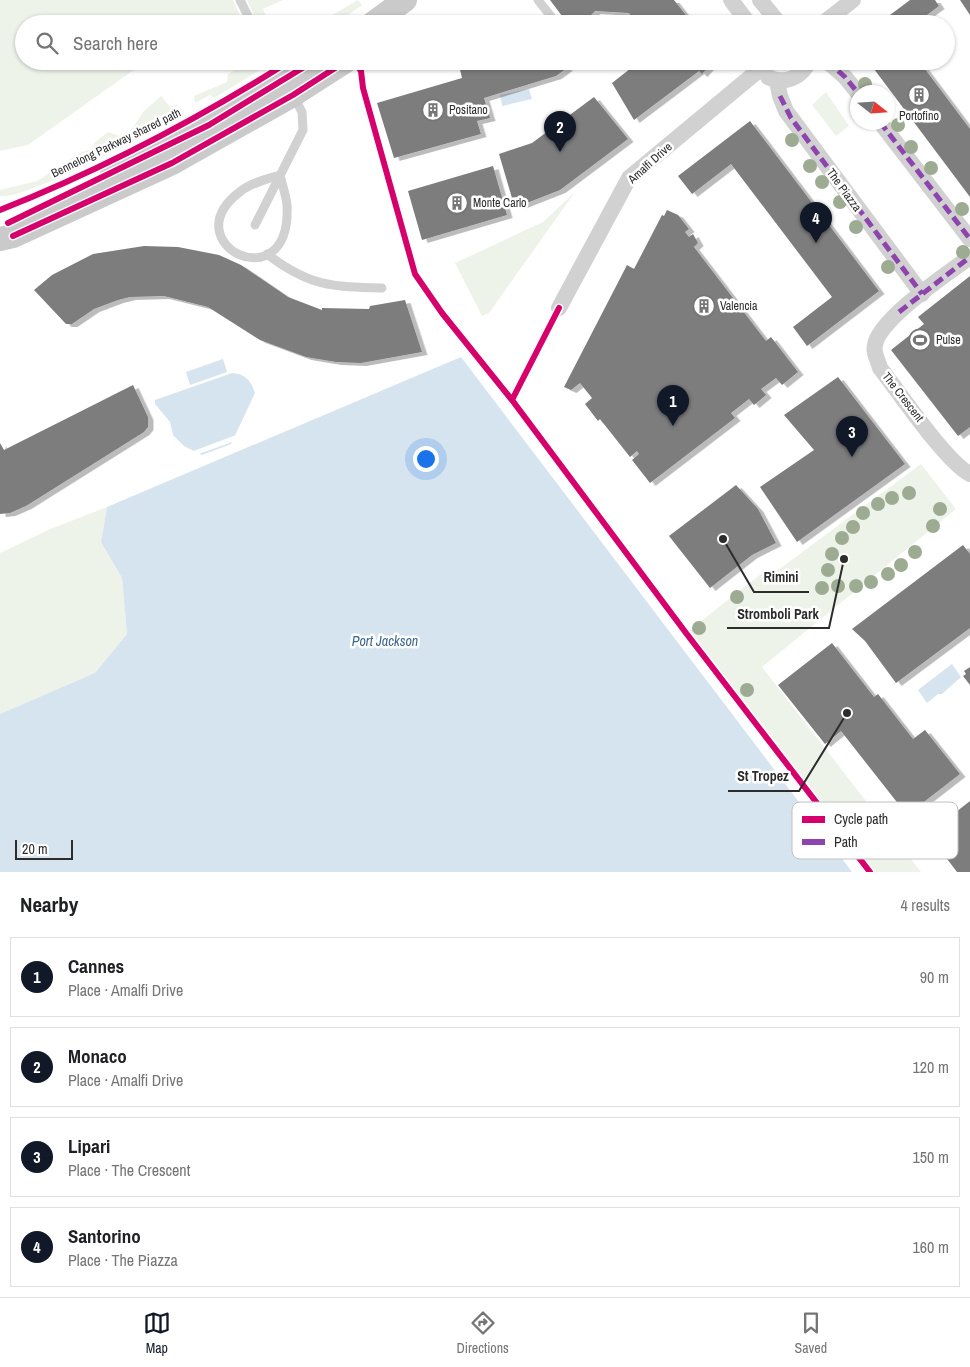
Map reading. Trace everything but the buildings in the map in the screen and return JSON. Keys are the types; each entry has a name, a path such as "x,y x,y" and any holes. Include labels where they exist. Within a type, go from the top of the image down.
{"street":[{"path":"384,15 405,0"},
{"path":"405,15 425,0"},
{"path":"730,0 742,15"},
{"path":"760,0 773,15"},
{"path":"834,15 853,0"},
{"path":"0,228 209,125 299,70"},
{"path":"0,239 13,236 172,163 284,79 315,70"},
{"name":"Amalfi Drive","path":"559,308 629,178 751,70"},
{"path":"760,70 770,79 777,81 796,77 804,70"},
{"path":"837,70 852,85"},
{"name":"The Piazza","path":"777,81 786,111 922,294"},
{"path":"886,130 970,239"},
{"name":"The Crescent","path":"970,257 899,312 879,332 875,353 880,368 940,446 964,471 970,474"}],"lane":[{"path":"240,0 248,15"},
{"path":"538,0 550,15"},
{"path":"255,225 303,130 304,119 284,79"},
{"path":"280,174 286,202 285,228 276,248 267,254 250,258 231,251 223,244 219,233 220,220 232,198 242,190 280,174"},
{"path":"267,254 286,270 313,282 340,287 382,288"}],"shaded area":[{"path":"0,0 233,0 240,15 15,15 15,70 134,70 28,145 0,151"},
{"path":"247,0 283,0 263,9 266,15 254,15"},
{"path":"358,0 362,5 348,15 332,15"},
{"path":"234,70 260,70 214,98 210,95 195,103 194,96 227,82 228,74"},
{"path":"826,92 849,126 836,136 812,105"},
{"path":"161,96 170,107 178,104 167,123 56,179 13,195 0,196 0,190 37,181 80,153 91,149 95,142 108,132 119,136 131,130 144,111"},
{"path":"575,192 489,313 482,316 455,263 543,222"},
{"path":"921,464 956,509 762,667 867,802 816,802 686,633 761,574 774,573"},
{"path":"107,507 101,542 122,578 127,634 96,673 0,714 0,553 48,530"},
{"path":"860,859 911,859 921,872 870,872"}],"water":[{"path":"529,89 532,99 502,106 500,95"},
{"name":"Port Jackson","path":"461,357 799,802 792,802 792,859 842,859 852,872 0,872 0,714 95,673 127,634 122,578 101,542 107,507"},
{"path":"223,359 227,372 190,385 186,372"},
{"path":"232,373 247,379 255,393 231,444 202,455 184,446 173,435 170,422 155,404 155,400"},
{"path":"952,664 961,677 942,694 938,694 927,703 918,690"}],"pier":[{"path":"236,435 235,441 196,455 191,452"}],"marked path":[{"path":"837,70 852,85"},
{"path":"780,96 791,118 922,294"},
{"path":"886,130 970,239"},
{"path":"899,312 970,257"}],"cycle path":[{"name":"Bennelong Parkway shared path","path":"0,210 112,161 220,103 275,70"},
{"path":"8,223 209,125 299,70"},
{"path":"13,236 172,163 293,95 332,70"},
{"path":"360,70 363,88 415,274 442,313 512,400"},
{"path":"559,308 512,400 686,633 816,802"},
{"path":"860,859 870,872"}],"place":[{"name":"Portofino","path":"919,95"},
{"name":"Positano","path":"433,110"},
{"name":"Monaco","path":"560,152"},
{"name":"Monte Carlo","path":"457,203"},
{"name":"Santorino","path":"816,243"},
{"name":"Valencia","path":"704,306"},
{"name":"Pulse","path":"920,340"},
{"name":"Cannes","path":"673,426"},
{"name":"Lipari","path":"852,457"},
{"name":"Rimini","path":"723,539"},
{"name":"Stromboli Park","path":"844,559"},
{"name":"St Tropez","path":"847,713"}]}
